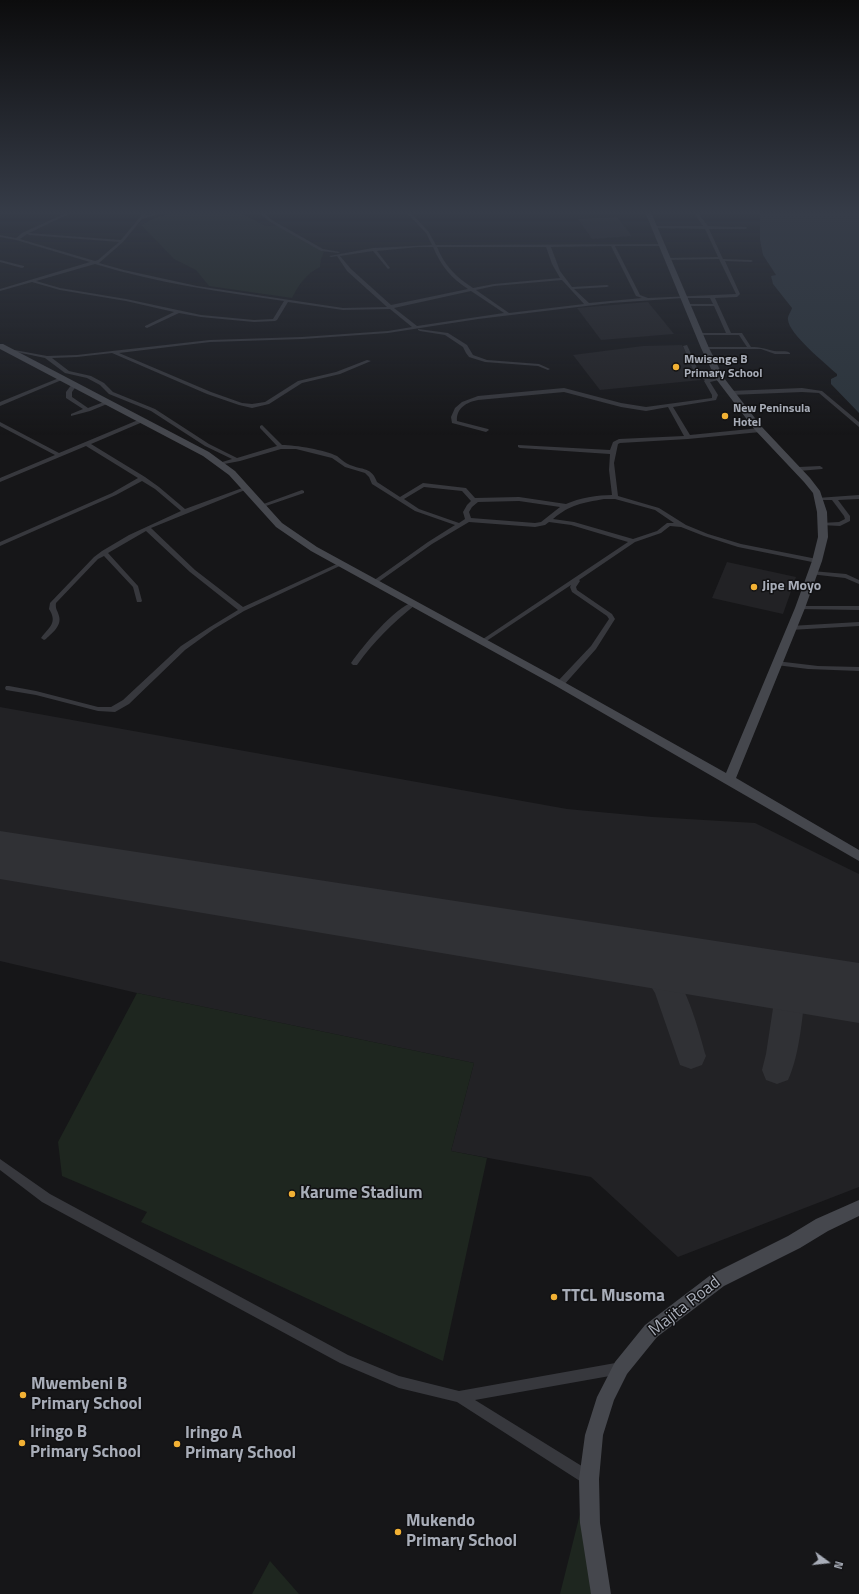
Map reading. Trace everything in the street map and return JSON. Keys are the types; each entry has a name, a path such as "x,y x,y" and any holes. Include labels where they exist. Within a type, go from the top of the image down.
{"main road":[{"path":"679,286 720,379 760,430 799,469 814,488 819,500 823,524 823,537 817,561 800,608 790,628 778,663 729,780"},
{"path":"4,348 61,379 110,402 221,464 247,488 279,525 314,549 560,684 859,856"},
{"name":"Majita Road","path":"601,1594 590,1523 589,1479 594,1435 606,1397 621,1368 651,1331 718,1280 794,1242 822,1225 859,1208"}],"street":[{"path":"0,290 13,286"},
{"path":"51,286 210,317 272,321 276,318 287,300"},
{"path":"194,286 343,309 391,307 486,286"},
{"path":"368,286 379,298 415,327"},
{"path":"469,286 498,305 508,314"},
{"path":"571,288 600,286"},
{"path":"632,286 636,294 640,297 716,305"},
{"path":"685,301 738,295 734,286"},
{"path":"571,288 588,305"},
{"path":"712,297 729,334"},
{"path":"4,348 47,357 77,356 210,341 337,336 388,332 508,314 650,299"},
{"path":"147,328 178,311"},
{"path":"409,328 443,332 464,346 468,353 472,356 487,361 539,365 548,369"},
{"path":"699,334 742,335 750,348"},
{"path":"685,346 698,374 710,380 720,379"},
{"path":"705,348 764,348 775,353 788,353"},
{"path":"113,352 209,393 241,404 252,406 267,403 300,382 338,373 369,361"},
{"path":"47,357 67,372 89,377 102,384 111,393 153,410 207,445 238,460"},
{"path":"0,404 61,379"},
{"path":"486,430 454,422 454,416 462,403 478,398 556,390 570,391 621,405 638,408 656,408 715,398 715,395 707,382 710,380"},
{"path":"74,385 69,392 69,398 88,410"},
{"path":"730,392 802,390 820,392 859,425"},
{"path":"73,415 110,402"},
{"path":"669,405 688,437"},
{"path":"0,480 143,420"},
{"path":"0,424 59,455"},
{"path":"262,427 281,447"},
{"path":"615,497 611,468 613,452 616,443 624,439 688,437 760,430"},
{"path":"87,444 143,478 185,512"},
{"path":"520,446 613,452"},
{"path":"221,464 281,447 296,447 334,457 347,466 371,474 374,483 417,510 460,525"},
{"path":"799,469 820,468"},
{"path":"0,544 114,494 143,478"},
{"path":"401,499 419,487 429,485 464,489 475,502"},
{"path":"44,638 54,627 57,620 52,609 53,603 96,558 104,552 147,528 247,488"},
{"path":"261,506 302,492"},
{"path":"468,520 466,512 469,506 476,500 500,498 519,499 566,506 587,500 615,497 657,509 684,526 740,546 817,561"},
{"path":"819,500 859,497"},
{"path":"823,524 840,524 848,520 847,516 834,499"},
{"path":"375,582 430,543 468,520 535,526 550,520 566,506"},
{"path":"550,520 572,523 633,541"},
{"path":"483,641 633,541 659,532 669,524 684,526"},
{"path":"147,528 168,550 242,610"},
{"path":"104,552 136,587 139,601"},
{"path":"9,688 36,692 98,709 112,710 132,697 183,648 212,628 242,610 340,564"},
{"path":"812,573 846,576 859,582"},
{"path":"560,684 594,647 612,619 610,615 573,590 578,578"},
{"path":"355,663 374,637 388,623 413,604"},
{"path":"800,608 859,608"},
{"path":"790,628 859,624"},
{"path":"778,663 815,668 859,669"},
{"path":"0,1164 46,1198 344,1359 399,1382 459,1397 589,1479"},
{"path":"459,1397 621,1368"}],"shaded area":[{"path":"212,286 298,286 292,298"},
{"path":"775,286 859,286 859,413 831,384 831,379 837,376 837,374 801,341 790,326 788,318 792,308"},
{"path":"648,302 674,334 601,340 577,308"},
{"path":"682,345 701,380 600,390 573,355 643,346"},
{"name":"Jipe Moyo","path":"727,562 796,577 783,614 712,598"},
{"path":"0,707 567,809 653,817 755,823 859,874 859,1187 678,1257 591,1177 451,1151 474,1063 137,993 0,961"},
{"name":"Karume Stadium","path":"137,993 474,1063 451,1151 487,1158 443,1361 141,1222 147,1212 62,1176 58,1142"},
{"path":"588,1482 603,1594 560,1594"},
{"path":"270,1561 299,1594 252,1594"}],"taxiway":[{"path":"643,958 659,974 670,993 691,1056"},
{"path":"777,1070 781,1054 792,982"}],"runway":[{"path":"0,855 859,993"}],"place":[{"name":"Mwisenge B Primary School","path":"676,367"},
{"name":"New Peninsula Hotel","path":"725,416"},
{"name":"Jipe Moyo","path":"754,587"},
{"name":"Karume Stadium","path":"292,1194"},
{"name":"TTCL Musoma","path":"554,1297"},
{"name":"Mwembeni B Primary School","path":"23,1395"},
{"name":"Iringo B Primary School","path":"22,1443"},
{"name":"Iringo A Primary School","path":"177,1444"},
{"name":"Mukendo Primary School","path":"398,1532"}]}
